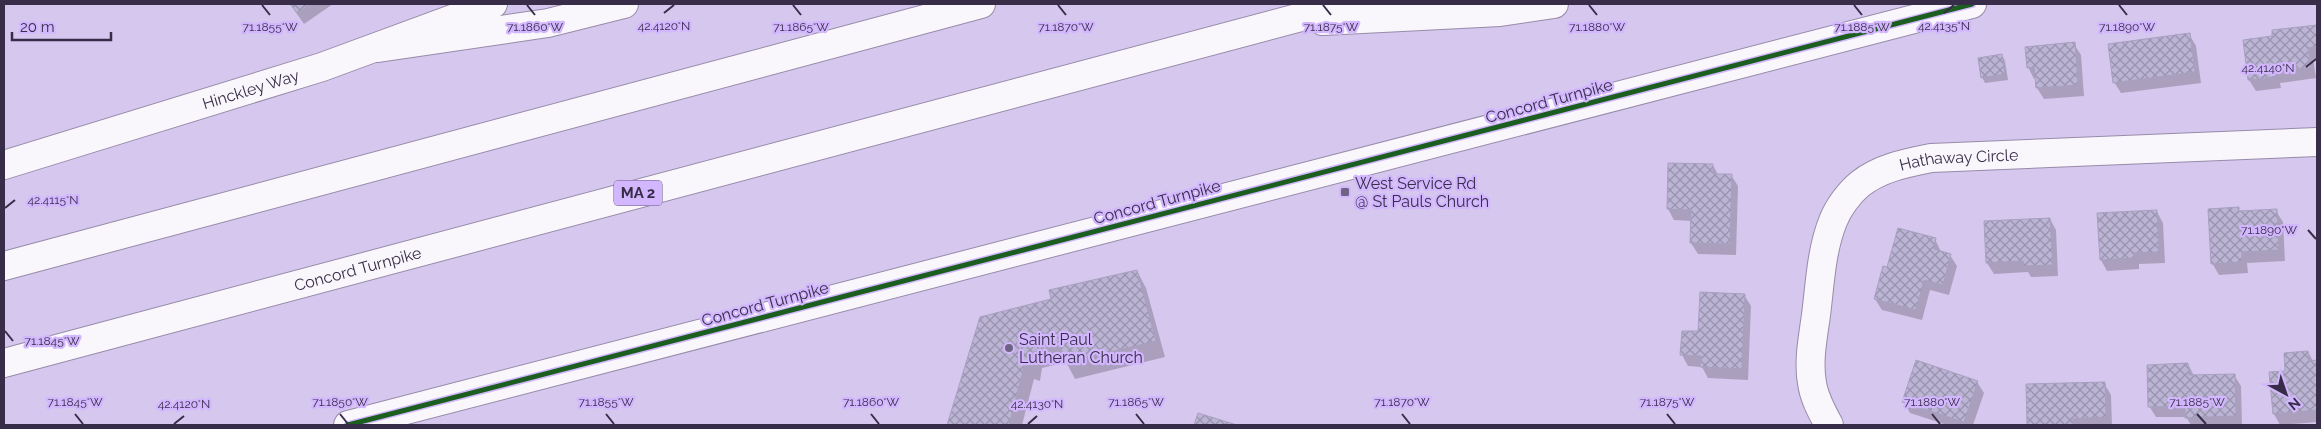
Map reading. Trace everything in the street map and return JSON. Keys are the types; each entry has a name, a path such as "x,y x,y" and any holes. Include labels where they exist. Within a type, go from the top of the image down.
{"main road":[{"name":"Hinckley Way","path":"4,165 378,48 493,4"},
{"path":"378,48 548,23 624,4"},
{"path":"4,266 981,4"},
{"name":"Concord Turnpike","path":"4,363 1350,4"},
{"path":"1272,24 1500,12 1554,4"},
{"name":"Concord Turnpike","path":"362,424 1972,4"},
{"name":"Hathaway Circle","path":"1829,425 1814,391 1810,364 1825,246 1834,220 1843,203 1859,185 1876,173 1931,158 2317,142"}],"building":[{"path":"290,4 311,4 297,13"},
{"path":"2317,25 2317,47 2308,48 2311,67 2275,72 2275,77 2248,80 2243,40 2272,36 2272,30"},
{"path":"2190,33 2195,72 2113,83 2108,44"},
{"path":"2075,42 2078,85 2036,88 2034,67 2027,68 2025,47"},
{"path":"2002,54 2005,74 1981,78 1978,58"},
{"path":"1668,163 1713,164 1713,174 1732,174 1730,244 1690,243 1691,210 1667,209"},
{"path":"2239,207 2239,211 2277,209 2279,250 2242,252 2242,262 2211,264 2208,209"},
{"path":"2157,210 2159,252 2133,253 2134,258 2100,260 2097,213"},
{"path":"2050,218 2053,265 2023,266 2023,261 1986,263 1984,221"},
{"path":"1898,228 1936,238 1934,249 1951,254 1943,285 1924,280 1916,310 1874,299 1883,266 1887,267"},
{"name":"Saint Paul Lutheran Church","path":"1137,270 1156,341 1064,363 1060,345 1033,352 1031,365 1025,363 1009,425 947,425 980,317 1051,299 1049,290"},
{"path":"1700,292 1745,294 1742,369 1700,367 1701,356 1680,355 1682,331 1698,331"},
{"path":"2308,351 2309,361 2317,360 2317,410 2273,414 2269,372 2285,371 2284,353"},
{"path":"1916,360 1978,381 1964,422 1902,402"},
{"path":"2188,363 2189,375 2235,374 2236,416 2185,418 2185,406 2148,407 2147,365"},
{"path":"2105,382 2106,417 2073,419 2073,425 2027,425 2026,384"},
{"path":"1198,413 1237,425 1194,425"}],"cycle path":[{"path":"348,425 1972,4"}],"place":[{"name":"West Service Rd @ St Pauls Church","path":"1345,192"},
{"name":"Saint Paul Lutheran Church","path":"1009,348"}]}
